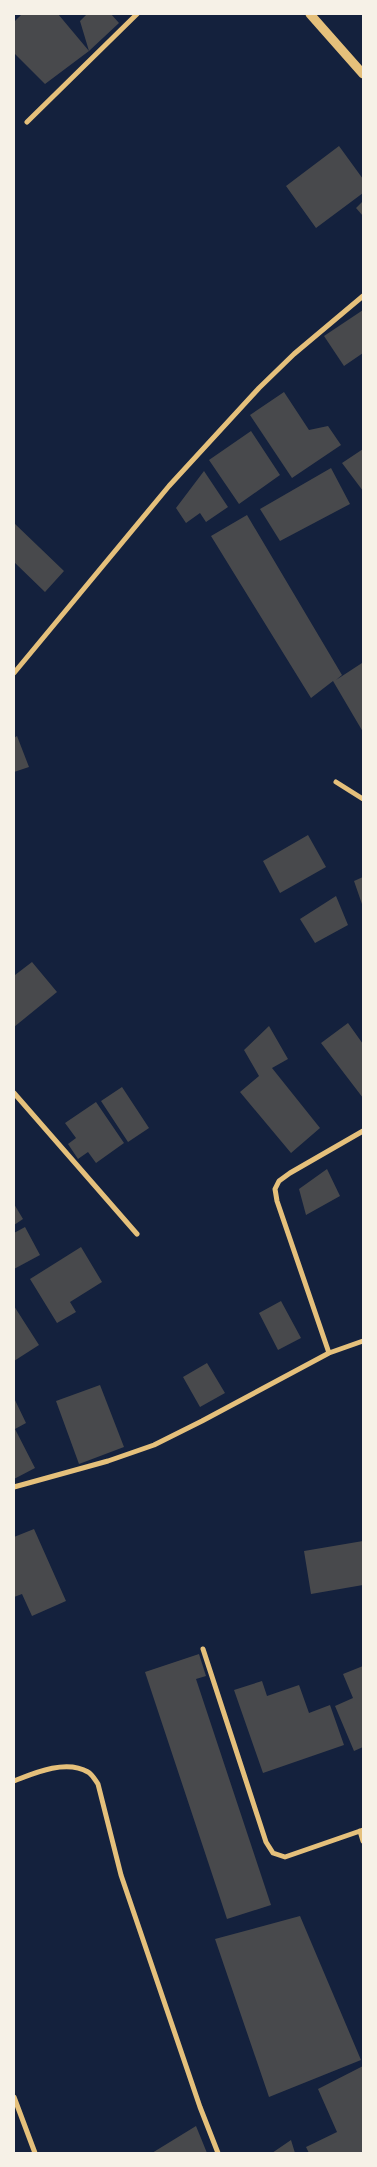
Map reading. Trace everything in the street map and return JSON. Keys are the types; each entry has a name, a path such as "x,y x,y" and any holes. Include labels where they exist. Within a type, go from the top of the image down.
{"street":[{"path":"27,122 137,14"},
{"path":"310,14 363,74"},
{"path":"14,673 169,486 253,395 294,354 363,296"},
{"path":"336,782 363,799"},
{"path":"14,1093 137,1234"},
{"path":"329,1353 280,1214 276,1189 279,1181 290,1173 363,1131"},
{"path":"14,1487 108,1461 154,1445 329,1353 363,1342"},
{"path":"203,1649 266,1842 273,1853 285,1857 362,1830 363,1842"},
{"path":"14,1781 31,1774 59,1767 78,1768 89,1772 98,1784 121,1875 200,2107 218,2153"},
{"path":"14,2097 34,2153"}],"building":[{"path":"22,14 58,14 89,51 45,84 14,53 14,22"},
{"path":"87,14 111,14 119,23 89,51 80,21"},
{"path":"339,146 363,179 363,193 316,228 286,186"},
{"path":"363,201 363,216 356,208"},
{"path":"363,310 363,353 344,366 324,336"},
{"path":"284,392 309,430 328,426 341,445 292,478 250,415"},
{"path":"251,431 280,475 239,504 209,460"},
{"path":"363,449 363,491 342,463"},
{"path":"331,468 350,504 280,541 260,509"},
{"path":"204,471 228,507 206,522 200,513 186,523 176,508"},
{"path":"247,515 342,675 336,680 362,663 363,732 333,681 311,698 211,536"},
{"path":"14,523 64,571 45,592 14,562"},
{"path":"17,736 29,767 14,772 14,738"},
{"path":"308,835 326,867 280,893 263,861"},
{"path":"363,877 363,907 354,881"},
{"path":"336,896 348,925 315,943 300,919"},
{"path":"32,962 57,992 14,1027 14,974"},
{"path":"348,1023 363,1044 363,1098 321,1043"},
{"path":"269,1026 288,1059 272,1068 320,1128 291,1153 240,1092 259,1076 244,1050"},
{"path":"122,1087 149,1128 128,1142 101,1101"},
{"path":"96,1102 124,1143 96,1163 88,1152 78,1159 68,1144 76,1138 65,1123"},
{"path":"327,1169 340,1196 306,1215 299,1189"},
{"path":"14,1204 23,1219 14,1225"},
{"path":"25,1227 40,1255 14,1269 14,1233"},
{"path":"81,1247 102,1282 70,1302 76,1312 57,1323 30,1279"},
{"path":"281,1301 301,1338 278,1350 259,1313"},
{"path":"14,1306 39,1345 14,1361"},
{"path":"207,1363 225,1393 200,1407 183,1377"},
{"path":"100,1385 124,1447 79,1464 56,1401"},
{"path":"14,1398 26,1423 15,1429 35,1468 14,1479"},
{"path":"34,1529 66,1601 32,1616 22,1594 14,1597 14,1537"},
{"path":"363,1541 363,1585 311,1594 304,1551"},
{"path":"199,1654 206,1676 196,1679 271,1905 227,1919 145,1672"},
{"path":"363,1666 363,1747 354,1751 335,1706 353,1698 343,1674"},
{"path":"262,1681 267,1696 299,1685 309,1713 330,1705 344,1745 263,1773 234,1690"},
{"path":"300,1916 361,2060 269,2097 215,1939"},
{"path":"363,2066 363,2153 309,2153 306,2147 337,2132 318,2089"},
{"path":"196,2126 207,2153 152,2153"},
{"path":"291,2140 295,2153 272,2153"}]}
